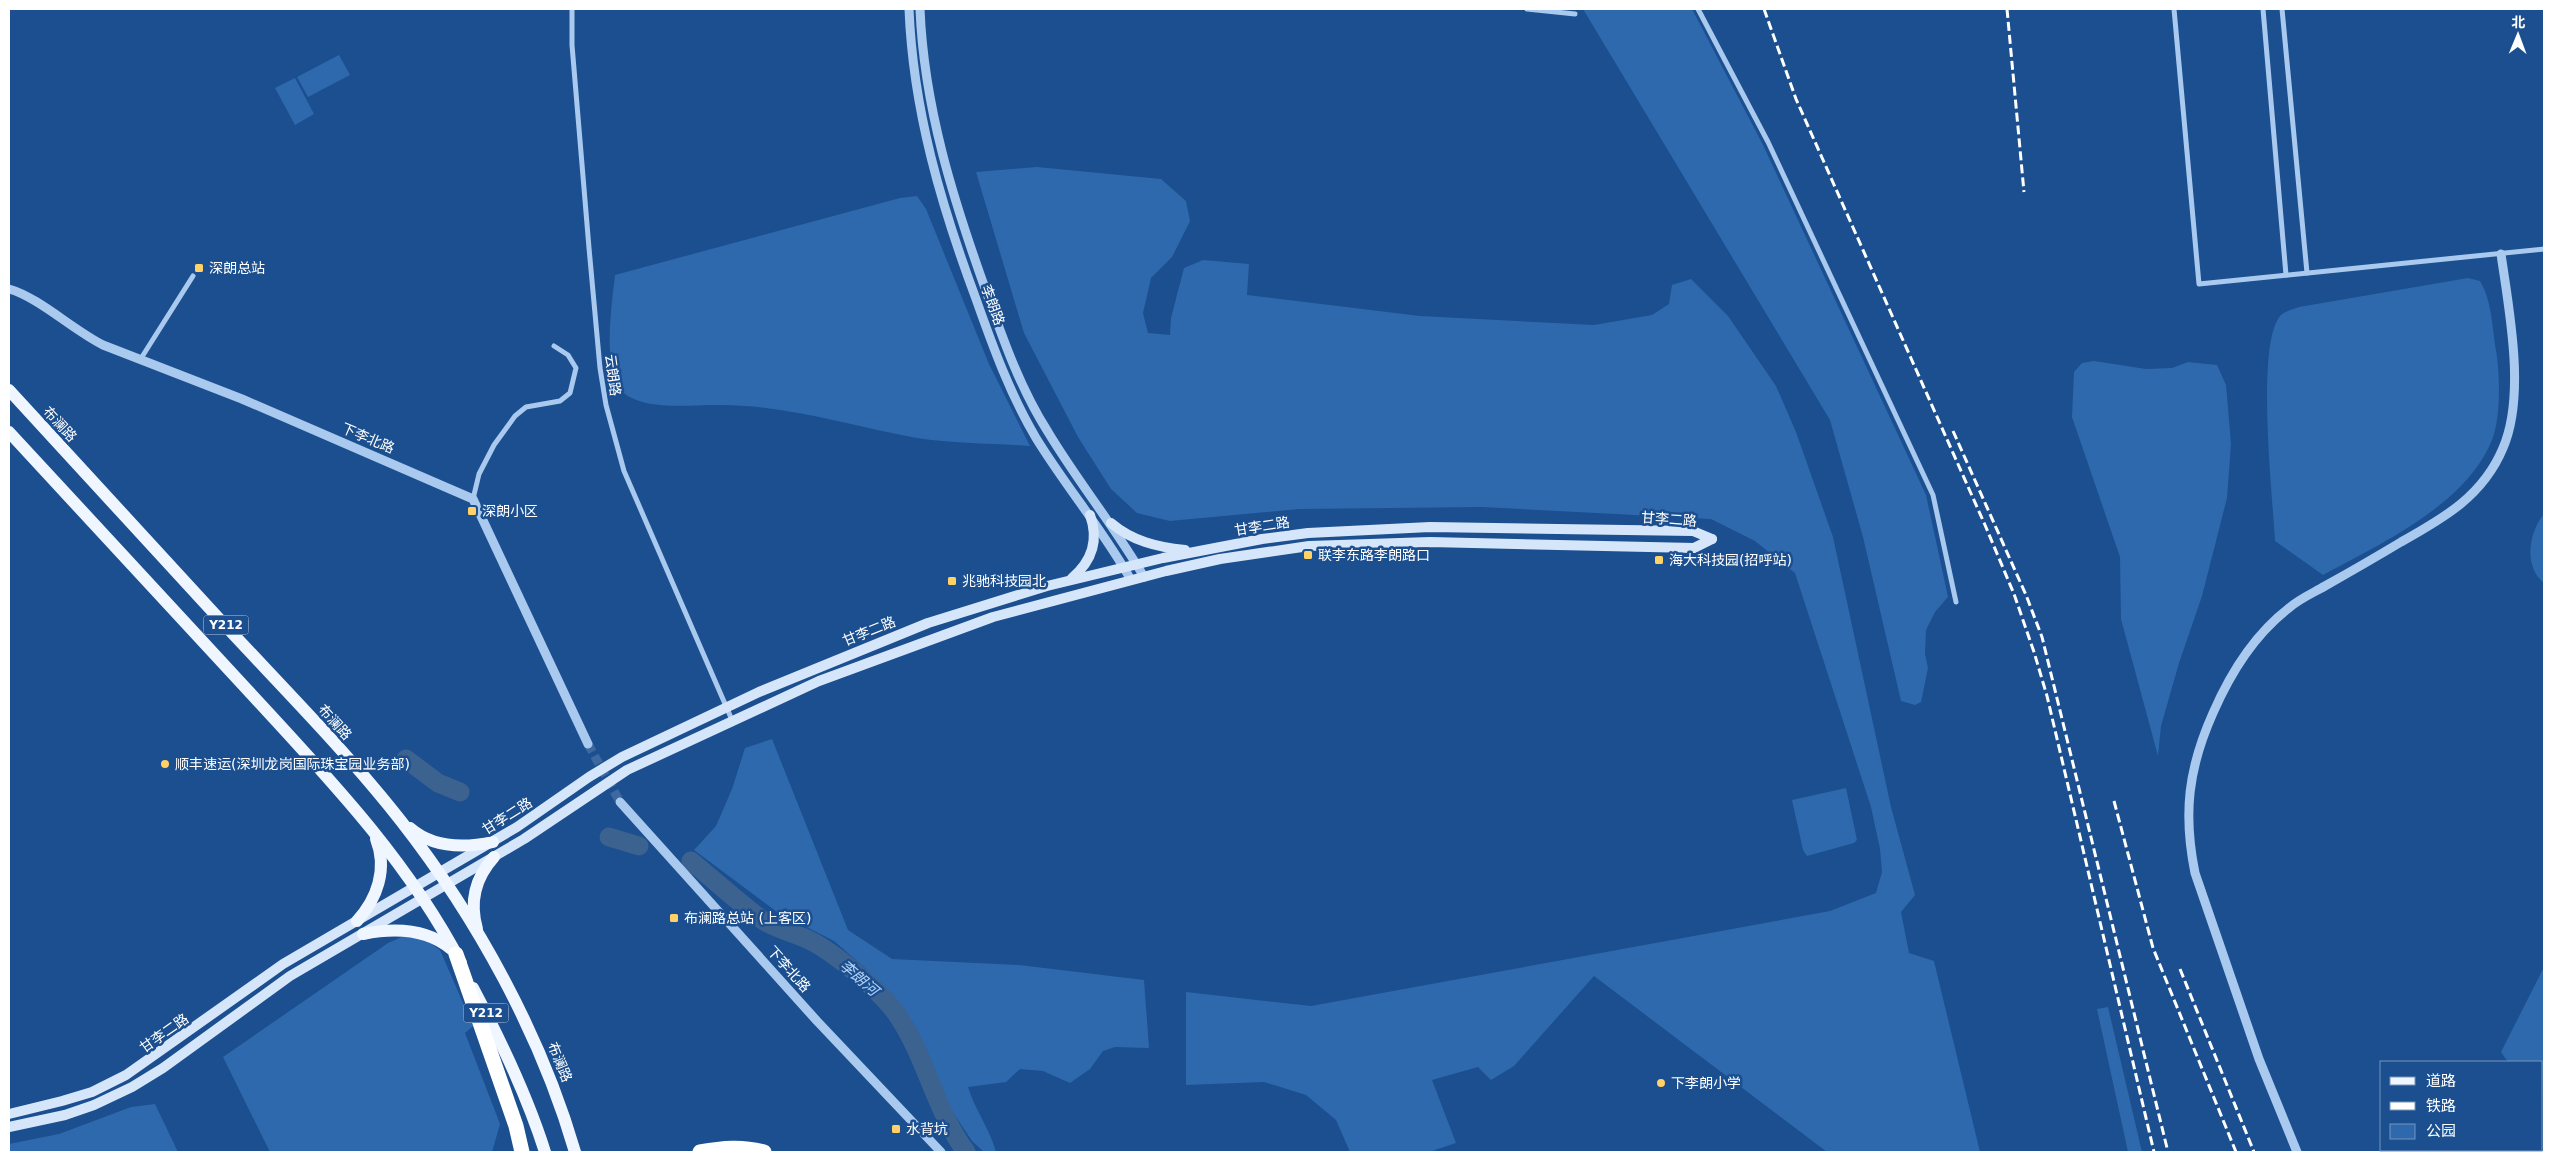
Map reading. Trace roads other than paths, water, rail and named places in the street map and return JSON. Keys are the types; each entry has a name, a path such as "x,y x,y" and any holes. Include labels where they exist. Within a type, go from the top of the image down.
{"highway":[{"path":"456,954 513,1117 522,1152"},
{"path":"700,1152 732,1147 749,1148 764,1152"}],"main road":[{"name":"布澜路","path":"9,390 338,747 402,821 439,873 503,977 537,1044 562,1106 575,1152"},
{"name":"Y212","path":"9,432 317,765 372,830 415,887 456,954 499,1038 533,1114 545,1152"},
{"path":"1069,580 1081,570 1093,549 1094,527 1090,515"},
{"path":"1111,523 1121,532 1145,543 1173,549 1201,550"},
{"name":"甘李二路","path":"9,1114 62,1102 92,1092 126,1075 159,1054 283,964 493,842 622,757 813,668 928,623 1069,580 1201,550 1308,532 1430,527 1693,531 1712,538 1694,548 1430,542 1309,546 1220,559 1131,580 1010,612 933,638 819,681 628,770 598,788 560,816 494,857 258,997 162,1068 132,1086 94,1105 65,1115 9,1127"},
{"path":"402,821 415,833 442,844 476,845 493,842"},
{"path":"357,921 369,908 376,895 380,879 378,845 372,830"},
{"path":"479,938 475,921 474,891 482,869 494,857"},
{"path":"363,934 395,930 412,932 444,943 456,954"}],"street":[{"name":"云朗路","path":"572,9 572,45 588,239 600,368 606,405 624,471 732,720"},
{"name":"李朗路","path":"909,9 913,62 926,143 941,196 969,280 1015,399 1037,439 1090,515 1131,580"},
{"name":"李朗路","path":"920,9 925,65 938,141 952,192 1009,354 1026,395 1048,433 1111,523 1144,577"},
{"path":"1527,9 1575,14"},
{"path":"1698,9 1768,142 1933,495 1956,602"},
{"path":"2174,9 2199,284 2544,249"},
{"path":"2263,9 2286,276"},
{"path":"2282,9 2307,274"},
{"path":"2297,1152 2259,1059 2195,874 2189,843 2188,818 2188,795 2194,762 2224,690 2264,630 2290,607 2450,514 2486,480 2495,466 2506,439 2514,390 2510,320 2501,254"},
{"path":"140,360 192,276"},
{"name":"下李北路","path":"9,289 28,298 82,334 140,360 242,399 473,499"},
{"path":"554,346 568,355 576,368 570,393 560,401 526,407 515,416 494,445 479,474 473,499 588,744"},
{"name":"下李北路","path":"620,802 817,1021 941,1152"}],"waterway":[{"name":"李朗河","path":"406,759 438,783 460,792"},
{"name":"李朗河","path":"609,837 639,846"},
{"name":"李朗河","path":"691,861 761,919 823,948 858,974 880,994 896,1013 906,1030 946,1119 966,1152"}],"tunnel":[{"path":"588,744 620,802"}],"railway":[{"path":"1764,9 1796,99 1985,525 2014,594 2034,652 2047,696 2154,1152"},
{"path":"2007,9 2024,192"},
{"path":"1953,431 2026,595 2042,637 2168,1152"},
{"path":"2114,801 2153,948 2236,1152"},
{"path":"2180,969 2254,1152"}],"place":[{"name":"深朗总站","path":"199,268"},
{"name":"深朗小区","path":"472,511"},
{"name":"联李东路李朗路口","path":"1308,555"},
{"name":"海大科技园(招呼站)","path":"1659,560"},
{"name":"兆驰科技园北","path":"952,581"},
{"name":"顺丰速运(深圳龙岗国际珠宝园业务部)","path":"165,764"},
{"name":"布澜路总站 (上客区)","path":"674,918"},
{"name":"下李朗小学","path":"1661,1083"},
{"name":"水背坑","path":"896,1129"}]}
